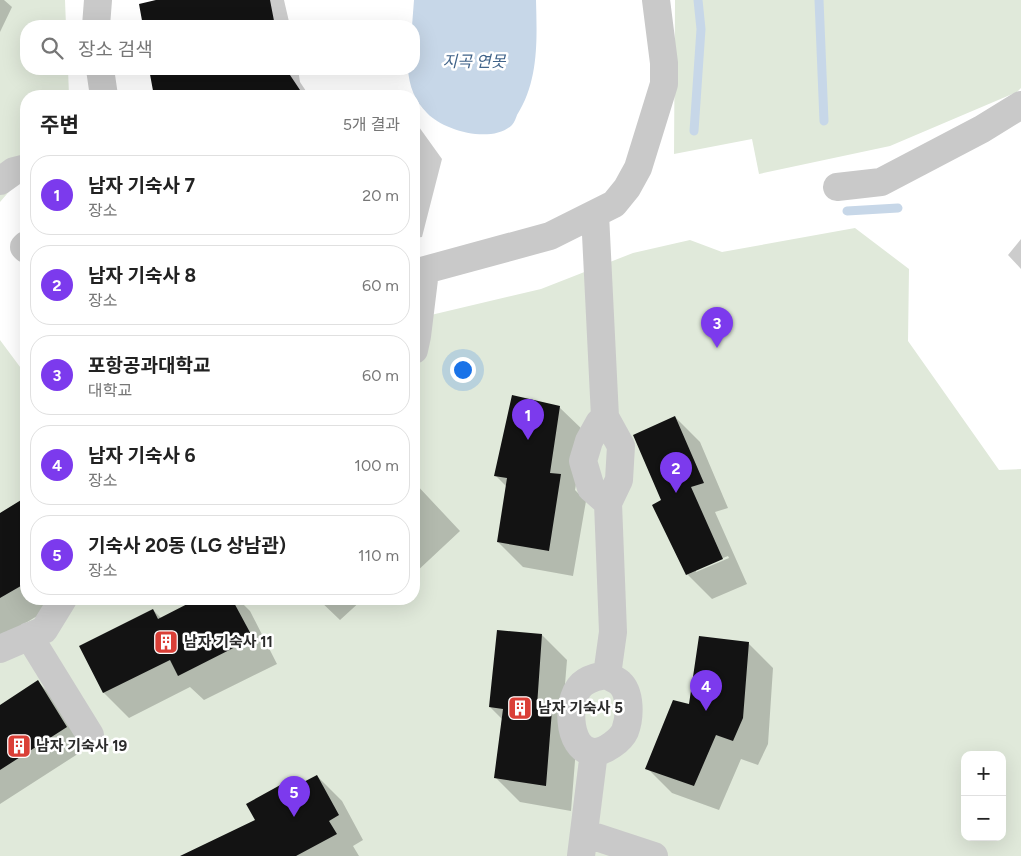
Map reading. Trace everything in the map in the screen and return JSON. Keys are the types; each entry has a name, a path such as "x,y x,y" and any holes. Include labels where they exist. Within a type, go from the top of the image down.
{"street":[{"path":"96,20 98,0"},
{"path":"420,272 550,236 614,204 627,188 638,168 664,84 664,62 656,0"},
{"path":"101,75 103,90"},
{"path":"837,187 881,182 982,129 1021,106"},
{"path":"0,181 14,171 20,170"},
{"path":"595,214 605,417 621,446 619,480 608,503 613,632 607,676"},
{"path":"605,417 599,423 589,441 582,462 591,488 608,503"},
{"path":"0,649 44,630 59,605"},
{"path":"30,636 90,735"},
{"path":"607,676 620,683 627,694 628,712 625,732 610,746 594,752 584,749 575,738 572,724 573,698 583,683 597,677 607,676"},
{"path":"594,752 582,845 654,856"}],"green space":[{"path":"0,0 65,0 66,20 20,20 20,75 68,75 69,90 20,90 20,179 0,202"},
{"path":"675,0 1021,0 1021,88 1017,92 890,146 759,174 752,139 674,154"},
{"path":"855,228 909,269 908,341 999,470 1021,469 1021,856 0,856 0,340 20,367 20,605 420,605 420,318 541,289 633,253 690,240 722,252"}],"water":[{"name":"지곡 연못","path":"414,0 536,0 537,30 533,74 524,102 512,125 503,131 493,134 468,133 445,125 427,113 420,104 420,90 412,90 409,75 420,75 420,20 412,20"}],"building":[{"path":"156,0 270,0 274,20 142,20 139,4"},
{"path":"150,75 290,75 300,90 153,90"},
{"path":"512,395 560,406 550,473 561,474 549,551 497,542 507,478 494,476"},
{"path":"675,416 704,483 691,487 723,559 686,575 652,505 661,500 633,435"},
{"path":"20,501 20,586 0,598 0,513"},
{"name":"남자 기숙사 11","path":"185,605 235,605 253,638 178,676 170,660 103,693 79,646 153,609 158,619"},
{"name":"남자 기숙사 5","path":"497,630 542,634 537,706 552,710 546,786 494,778 503,709 489,707"},
{"path":"699,636 749,642 743,718 733,741 716,735 694,786 645,769 673,700 689,704"},
{"name":"남자 기숙사 19","path":"38,680 67,727 0,770 0,705"},
{"path":"317,775 339,815 329,821 337,834 296,856 180,856 255,820 246,804 293,778 296,786"}],"waterway":[{"path":"694,131 701,29 698,0"},
{"path":"819,0 824,121"},
{"path":"847,211 898,208"}],"place":[{"name":"포항공과대학교","path":"717,348"},
{"name":"남자 기숙사 7","path":"528,440"},
{"name":"남자 기숙사 8","path":"676,493"},
{"name":"남자 기숙사 11","path":"166,642"},
{"name":"남자 기숙사 5","path":"520,708"},
{"name":"남자 기숙사 6","path":"706,711"},
{"name":"남자 기숙사 19","path":"19,746"},
{"name":"기숙사 20동 (LG 상남관)","path":"294,817"}]}
